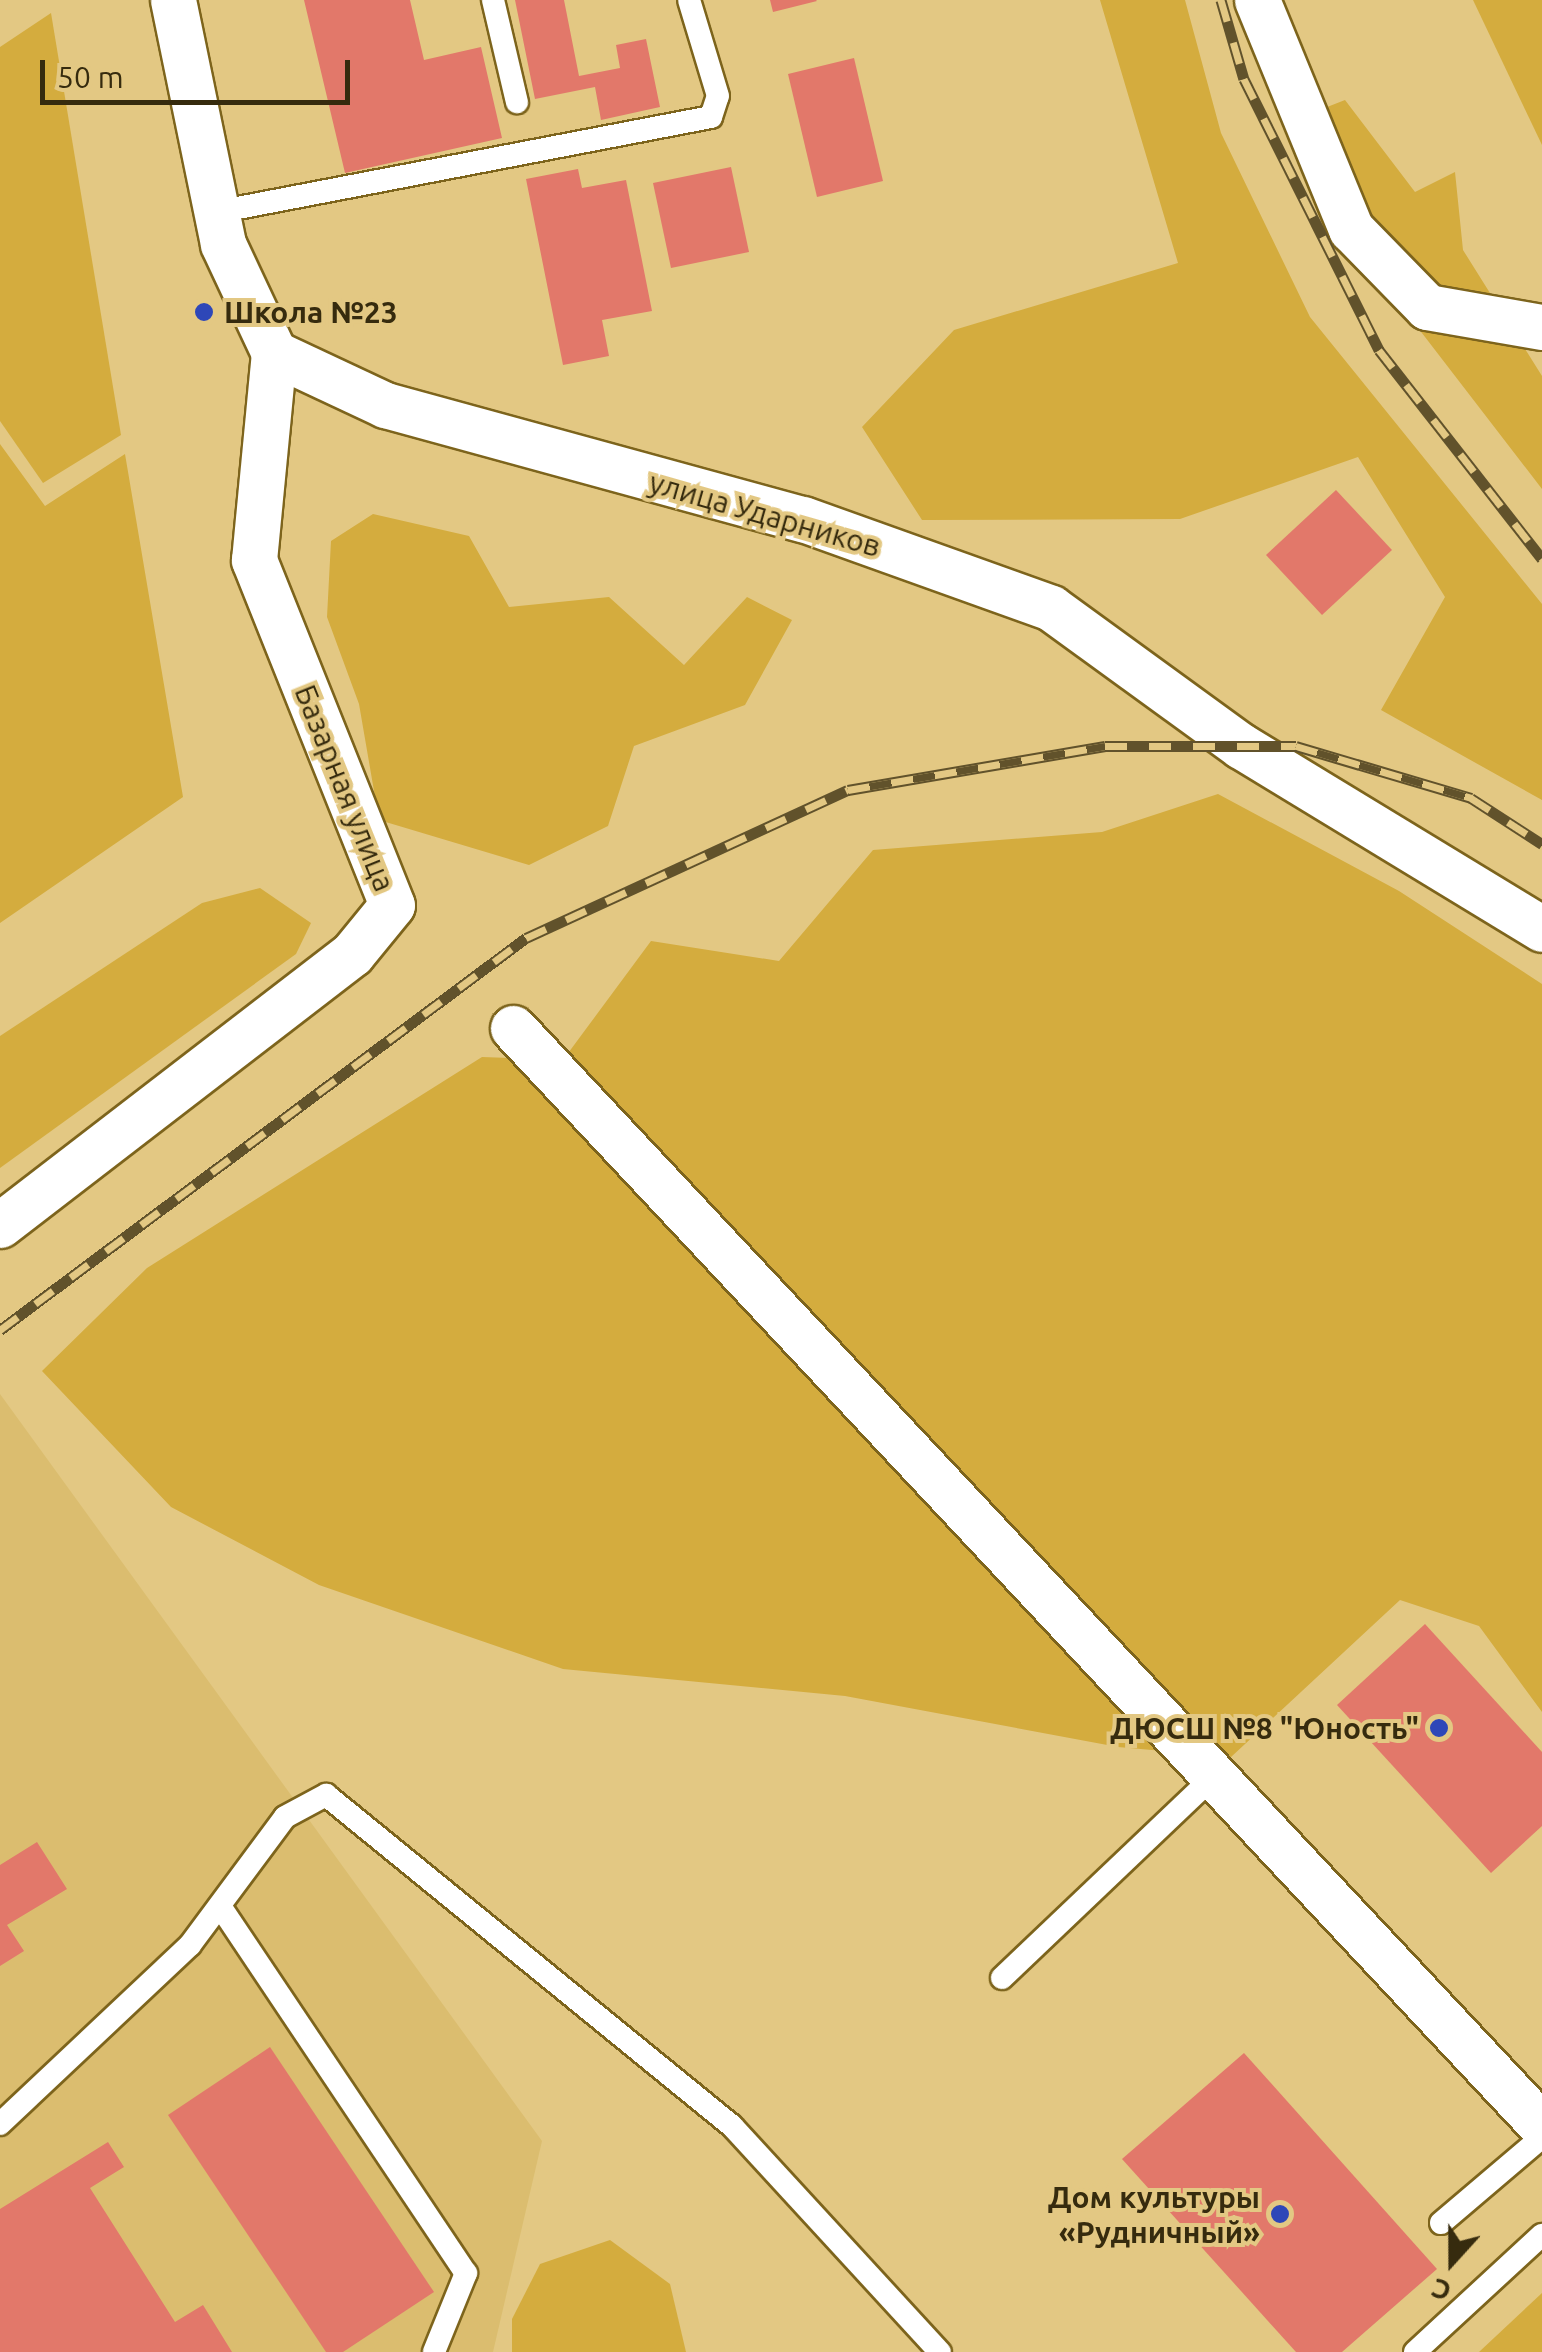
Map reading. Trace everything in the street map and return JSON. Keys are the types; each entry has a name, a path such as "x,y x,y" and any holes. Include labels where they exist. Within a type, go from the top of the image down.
{"street":[{"path":"173,0 217,212 274,352"},
{"path":"1257,0 1352,229 1427,307 1542,327"},
{"name":"улица Ударников","path":"274,352 385,405 803,519 1051,608 1242,746 1542,929"},
{"name":"Базарная улица","path":"0,1225 352,954 392,905 254,560 274,352"},
{"path":"513,1028 1542,2126"}],"lane":[{"path":"494,0 517,102"},
{"path":"217,212 711,117 718,96 689,0"},
{"path":"1002,1978 1214,1776"},
{"path":"0,2124 190,1945 286,1817 326,1795 732,2126 940,2352"},
{"path":"220,1906 466,2273 434,2352"},
{"path":"1440,2223 1542,2138"},
{"path":"1415,2352 1542,2236"}],"shaded area":[{"path":"1100,0 1185,0 1221,133 1310,317 1542,604 1542,800 1381,710 1445,597 1358,457 1180,519 922,520 862,427 954,330 1178,263"},
{"path":"1473,0 1542,0 1542,145"},
{"path":"51,13 121,435 43,483 0,421 0,47"},
{"path":"1345,100 1415,192 1455,172 1463,250 1542,376 1542,489 1385,285 1322,109"},
{"path":"0,444 45,506 125,454 183,797 0,923"},
{"path":"373,514 469,536 509,607 609,597 684,665 747,597 792,620 745,705 634,746 608,826 529,865 379,820 359,704 327,617 331,541"},
{"path":"1218,794 1399,891 1542,984 1542,1712 1479,1626 1400,1600 1231,1757 1118,1747 845,1696 563,1669 319,1585 171,1507 42,1371 147,1268 482,1057 563,1060 651,941 779,961 873,850 1102,832"},
{"path":"260,888 311,923 296,954 0,1168 0,1036 202,903"},
{"path":"0,1394 542,2141 493,2352 0,2352"},
{"path":"610,2240 670,2284 686,2352 512,2352 512,2319 540,2264"},
{"path":"1542,2293 1542,2352 1479,2352"}],"building":[{"path":"304,0 410,0 424,60 481,47 502,138 345,173"},
{"path":"515,0 564,0 579,76 620,68 616,45 646,39 660,107 601,120 595,87 535,99"},
{"path":"770,0 816,0 817,1 773,12"},
{"path":"854,58 883,181 817,197 788,74"},
{"path":"731,167 749,252 671,268 653,183"},
{"path":"578,169 582,188 626,180 652,311 602,320 609,356 563,365 526,179"},
{"path":"1336,490 1392,550 1322,615 1266,555"},
{"name":"ДЮСШ №8 \"Юность\"","path":"1425,1624 1542,1752 1542,1826 1491,1873 1337,1705"},
{"path":"37,1842 67,1889 7,1925 24,1951 0,1966 0,1865"},
{"path":"270,2047 434,2292 343,2352 326,2352 168,2115"},
{"name":"Дом культуры «Рудничный»","path":"1244,2053 1437,2269 1342,2352 1296,2352 1122,2159"},
{"path":"108,2142 124,2167 90,2188 175,2322 203,2305 232,2352 0,2352 0,2209"}],"railway":[{"path":"1221,0 1244,79 1379,350 1542,559"},
{"path":"0,1330 526,938 848,790 1105,746 1296,746 1471,798 1542,844"}],"place":[{"name":"Школа №23","path":"204,312"},
{"name":"ДЮСШ №8 \"Юность\"","path":"1439,1728"},
{"name":"Дом культуры «Рудничный»","path":"1280,2214"}]}
